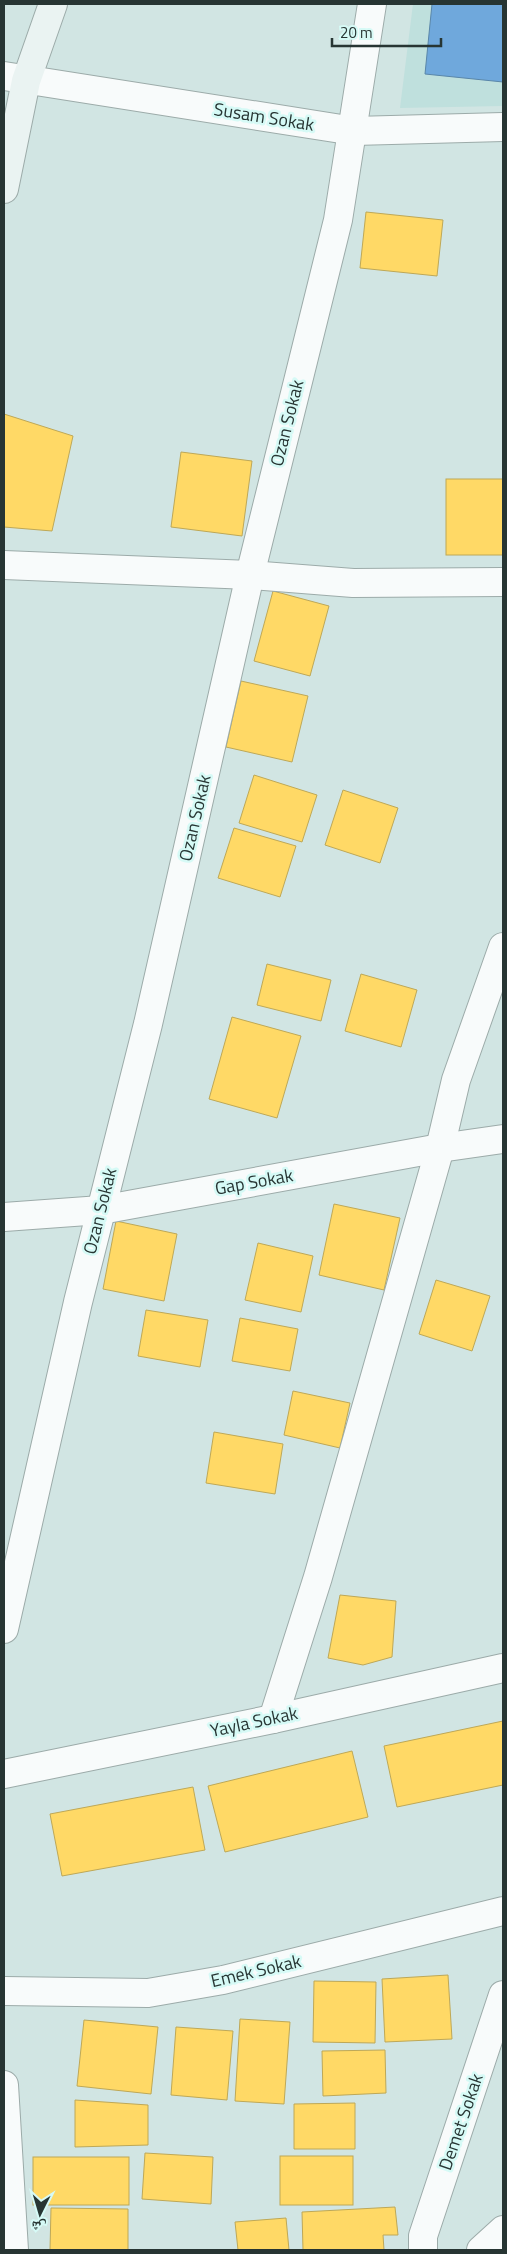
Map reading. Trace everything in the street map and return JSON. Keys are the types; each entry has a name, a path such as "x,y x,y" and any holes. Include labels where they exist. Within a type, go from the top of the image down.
{"street":[{"path":"4,189 15,78 53,4"},
{"name":"Ozan Sokak","path":"4,1629 101,1210 148,1024 250,575 338,220 354,131 372,4"},
{"name":"Susam Sokak","path":"15,78 354,131 503,127"},
{"path":"4,565 250,575 353,582 503,582"},
{"path":"273,1719 318,1577 440,1148 456,1080 503,947"},
{"name":"Gap Sokak","path":"4,1217 101,1210 440,1148 503,1139"},
{"name":"Yayla Sokak","path":"4,1774 273,1719 503,1668"},
{"name":"Emek Sokak","path":"4,1991 148,1993 223,1980 503,1911"},
{"name":"Demet Sokak","path":"423,2250 423,2236 503,1995"},
{"path":"4,2085 14,2250"},
{"path":"481,2250 503,2230"}],"shaded area":[{"path":"413,4 503,4 503,106 400,108"}],"building: سكن":[{"path":"366,212 443,220 437,276 360,268"},
{"path":"4,414 73,436 52,531 4,527"},
{"path":"181,452 252,461 242,536 171,527"},
{"path":"446,479 503,479 503,555 446,555"},
{"path":"273,591 329,606 310,676 254,661"},
{"path":"241,681 308,696 292,762 226,747"},
{"path":"254,775 317,795 302,842 239,823"},
{"path":"343,790 398,808 380,863 325,845"},
{"path":"234,828 296,846 280,897 218,878"},
{"path":"267,964 331,980 321,1021 257,1005"},
{"path":"361,974 417,990 401,1047 345,1031"},
{"path":"232,1017 301,1036 277,1118 209,1099"},
{"path":"334,1204 400,1218 384,1290 319,1275"},
{"path":"116,1221 177,1234 164,1301 103,1289"},
{"path":"258,1243 313,1256 301,1312 245,1300"},
{"path":"436,1280 490,1296 472,1351 419,1334"},
{"path":"146,1310 208,1320 200,1367 138,1356"},
{"path":"240,1318 298,1329 290,1371 232,1361"},
{"path":"293,1391 350,1403 340,1448 284,1435"},
{"path":"214,1432 283,1444 275,1494 206,1483"},
{"path":"340,1595 396,1601 392,1657 363,1665 328,1658"},
{"path":"503,1721 503,1785 397,1807 384,1746"},
{"path":"352,1751 368,1817 225,1852 208,1786"},
{"path":"193,1787 205,1850 62,1876 50,1814"},
{"path":"448,1975 452,2039 385,2042 382,1979"},
{"path":"314,1981 376,1982 375,2043 313,2042"},
{"path":"240,2019 290,2022 284,2104 235,2101"},
{"path":"84,2020 158,2027 151,2094 77,2086"},
{"path":"176,2027 233,2031 227,2100 171,2095"},
{"path":"385,2050 386,2093 323,2096 322,2051"},
{"path":"75,2100 148,2105 148,2145 75,2147"},
{"path":"355,2103 355,2149 294,2149 294,2104"},
{"path":"145,2153 213,2157 211,2204 142,2199"},
{"path":"280,2156 353,2156 353,2205 280,2205"},
{"path":"33,2157 129,2157 129,2205 33,2205"},
{"path":"395,2207 398,2235 383,2235 384,2250 303,2250 302,2212"},
{"path":"51,2208 128,2209 128,2250 50,2250"},
{"path":"286,2218 289,2250 238,2250 235,2222"}],"building: مدارس":[{"path":"432,4 503,4 503,82 425,74"}]}
